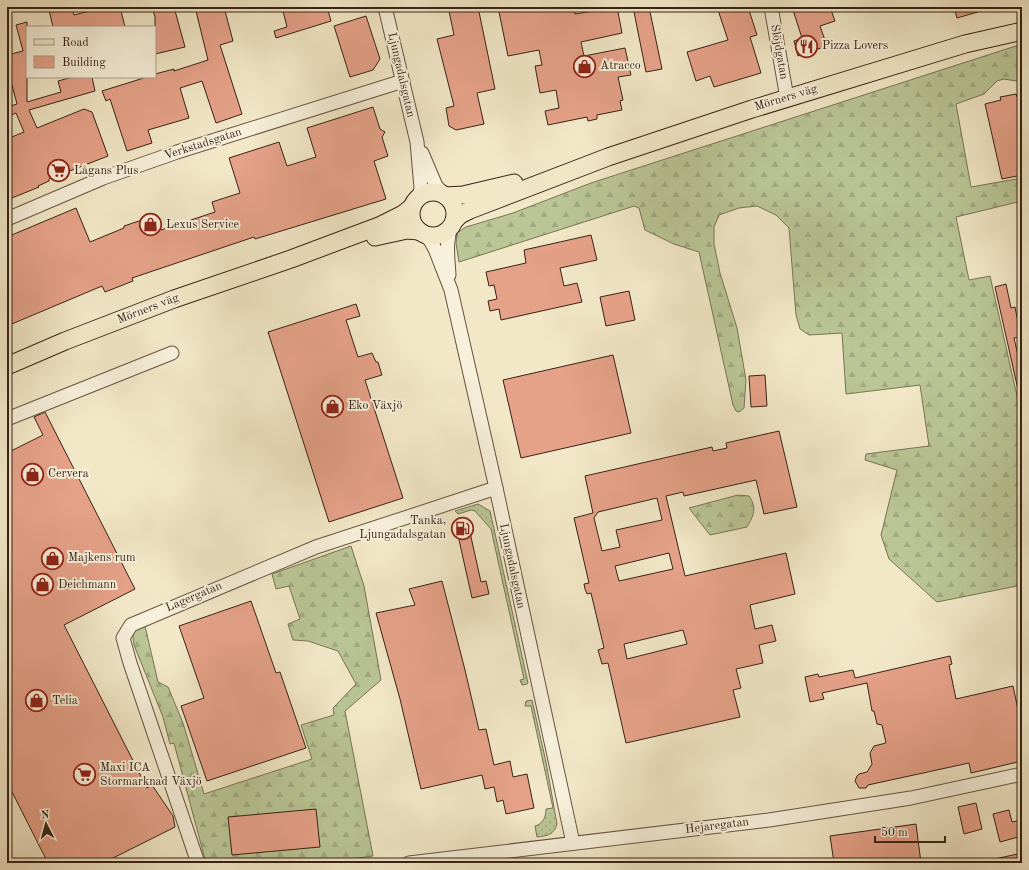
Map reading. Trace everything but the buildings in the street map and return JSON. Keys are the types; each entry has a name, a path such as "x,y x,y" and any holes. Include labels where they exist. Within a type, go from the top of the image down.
{"main road":[{"name":"Mörners väg","path":"965,44 1022,19"},
{"name":"Mörners väg","path":"453,222 460,215 470,210 608,157 786,98 965,44 1022,31"},
{"name":"Mörners väg","path":"445,195 458,196 480,192 608,157"},
{"path":"427,192 436,192 445,195 454,206 453,222 446,232 438,235 429,236 421,232 412,220 415,202 427,192"},
{"name":"Mörners väg","path":"7,366 65,341 174,298 291,259 379,226 403,214 415,202"},
{"name":"Mörners väg","path":"291,259 396,231 407,230 421,232"}],"street":[{"name":"Ljungadalsgatan","path":"386,7 417,142 421,188 415,202"},
{"name":"Slöjdgatan","path":"771,7 786,98"},
{"name":"Verkstadsgatan","path":"7,219 103,178 177,152 403,80"},
{"name":"Ljungadalsgatan","path":"417,142 436,186 445,195"},
{"name":"Ljungadalsgatan","path":"453,222 448,235 447,246 451,290 496,488 573,843"},
{"name":"Ljungadalsgatan","path":"421,232 430,240 435,249 451,290"},
{"path":"7,419 172,353"},
{"name":"Lagergatan","path":"198,863 123,638 131,625 316,547 496,488"},
{"name":"Hejaregatan","path":"409,863 784,818 911,798 1022,774"}],"green space":[{"path":"1022,44 1022,82 1004,79 997,81 984,94 956,104 971,187 1022,178 1022,201 956,217 969,280 990,276 1022,418 1022,585 937,602 889,559 881,535 897,470 865,460 866,454 929,446 920,385 846,394 842,333 809,335 800,329 796,315 789,228 776,215 757,206 739,208 719,215 714,227 714,244 720,273 737,328 746,380 744,408 739,412 736,411 733,405 699,252 674,244 645,230 639,208 634,206 459,262 456,243 457,233 466,227 513,213 591,183"},
{"path":"738,495 749,496 753,504 754,512 747,527 710,535 689,508"},
{"path":"478,504 490,511 527,684 522,685 520,680 524,679 491,529 475,511 471,510 458,514 455,511"},
{"path":"351,546 364,586 381,680 345,711 373,856 323,863 206,863 174,743 170,744 163,717 134,645 132,630 145,626 158,682 168,687 183,723 204,794 312,759 301,725 334,715 333,708 356,684 338,651 308,641 293,640 288,624 300,619 289,586 276,589 272,574"},
{"path":"532,700 546,762 557,824 552,833 537,837 535,826 544,820 546,809 553,808 531,706 525,706 526,701"}],"place":[{"name":"Pizza Lovers","path":"806,46"},
{"name":"Atracco","path":"584,66"},
{"name":"Lågans Plus","path":"59,171"},
{"name":"Lexus Service","path":"151,225"},
{"name":"Eko Växjö","path":"333,406"},
{"name":"Cervera","path":"33,474"},
{"name":"Tanka, Ljungadalsgatan","path":"462,528"},
{"name":"Majkens rum","path":"53,558"},
{"name":"Deichmann","path":"43,585"},
{"name":"Telia","path":"37,701"},
{"name":"Maxi ICA Stormarknad Växjö","path":"85,775"}]}
